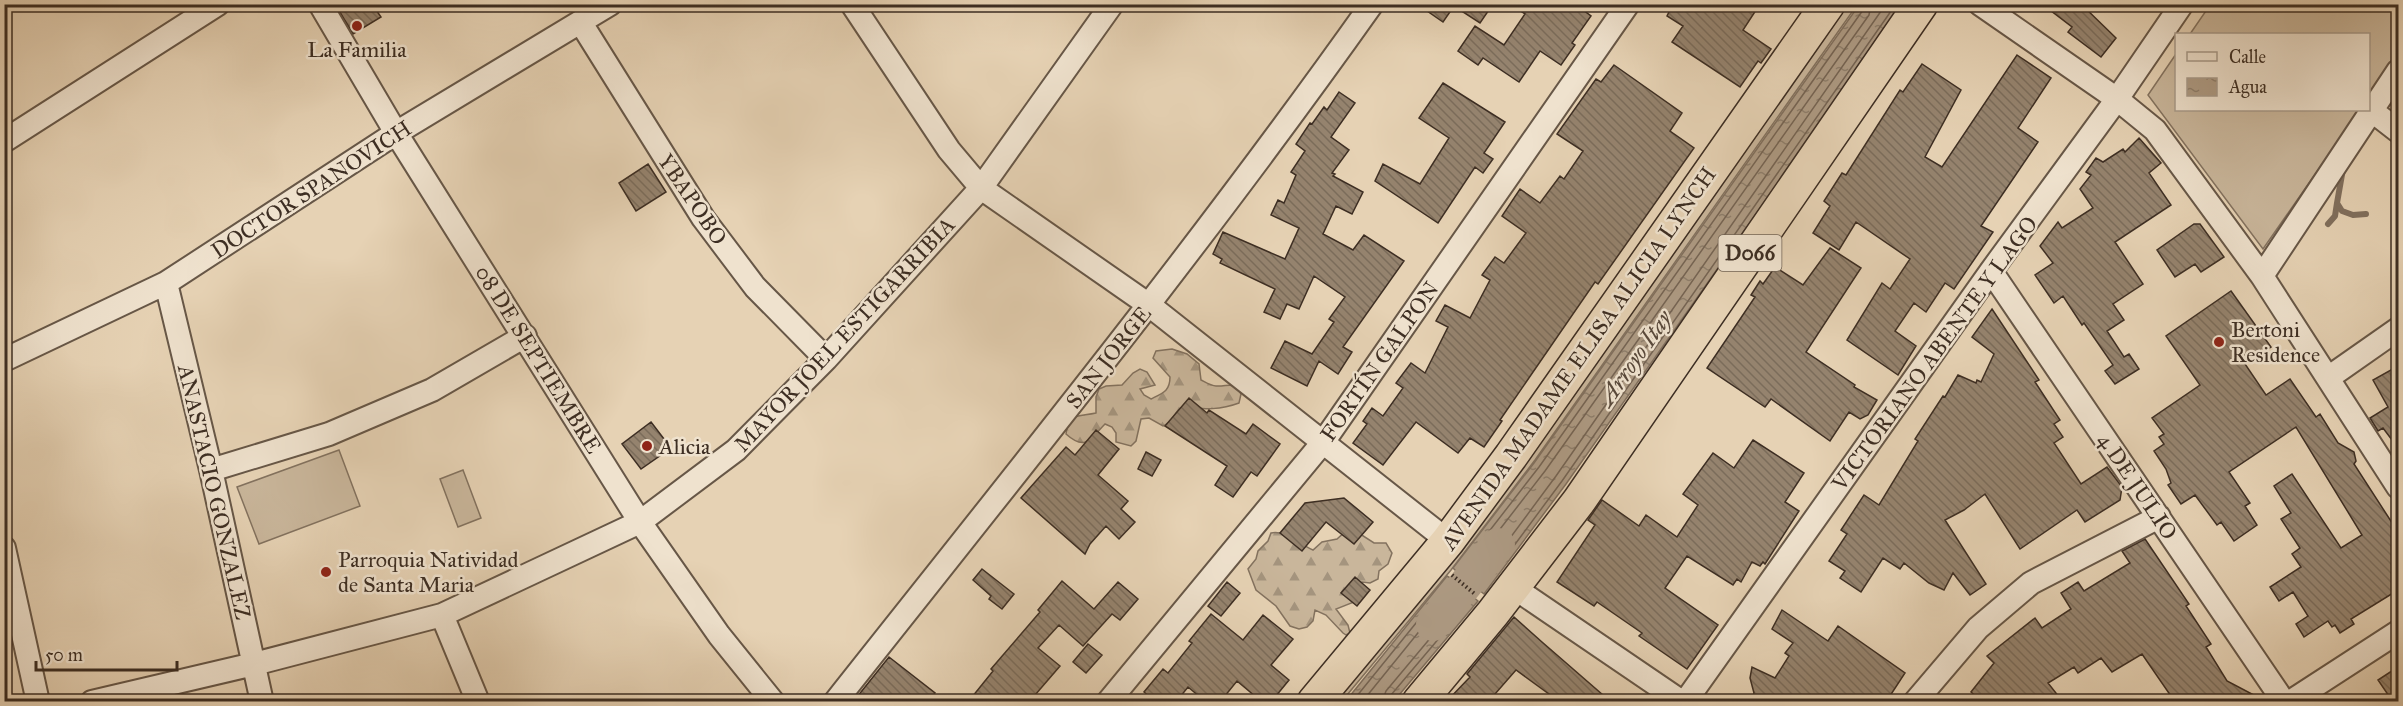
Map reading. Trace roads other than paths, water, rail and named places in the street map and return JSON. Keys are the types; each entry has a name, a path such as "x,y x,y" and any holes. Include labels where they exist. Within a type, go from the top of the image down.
{"highway":[{"name":"AVENIDA MADAME ELISA ALICIA LYNCH","path":"1314,702 1448,541 1828,4"},
{"name":"D066","path":"1419,702 1513,587 1579,501 1920,4"}],"street":[{"path":"4,141 218,4"},
{"name":"08 DE SEPTIEMBRE","path":"320,4 396,133 640,522 719,635 773,702"},
{"name":"DOCTOR SPANOVICH","path":"4,360 166,283 396,133 610,4"},
{"path":"852,4 949,150 981,188 1149,305 1448,541"},
{"name":"MAYOR JOEL ESTIGARRIBIA","path":"92,702 254,664 442,615 640,522 736,450 826,358 981,188 1112,4"},
{"name":"SAN JORGE","path":"835,702 1149,305 1313,88 1372,4"},
{"name":"FORTÍN GALPON","path":"1108,702 1324,441 1628,4"},
{"path":"1980,4 2117,99 2155,130 2262,276 2398,487"},
{"name":"VICTORIANO ABENTE Y LAGO","path":"1684,702 1991,271 2117,99 2182,4"},
{"name":"YBAPOBO","path":"581,23 703,218 755,286 826,358"},
{"path":"2262,276 2398,72"},
{"path":"2371,110 2398,131"},
{"name":"4 DE JULIO","path":"1991,271 2284,702"},
{"name":"ANASTACIO GONZALEZ","path":"166,283 211,471 262,702"},
{"path":"2328,378 2398,329"},
{"path":"211,471 329,434 360,421 432,390 525,336"},
{"path":"1915,702 1978,628 2031,583 2159,517"},
{"path":"4,548 38,702"},
{"path":"1513,587 1684,702"},
{"path":"442,615 478,702"},
{"path":"2290,702 2398,632"}],"water":[{"path":"1859,5 1903,5 1566,484 1484,594 1453,568 1534,463"},
{"path":"1447,576 1478,601 1394,701 1345,702"}],"waterway":[{"path":"2343,169 2337,203 2342,211 2353,215 2366,214"},
{"path":"2328,224 2335,216 2337,203"},
{"name":"Arroyo Itay","path":"1433,624 1498,545"}],"place":[{"name":"La Familia","path":"357,26"},
{"name":"Bertoni Residence","path":"2219,342"},
{"name":"Alicia","path":"647,446"},
{"name":"Parroquia Natividad de Santa Maria","path":"326,572"}]}
